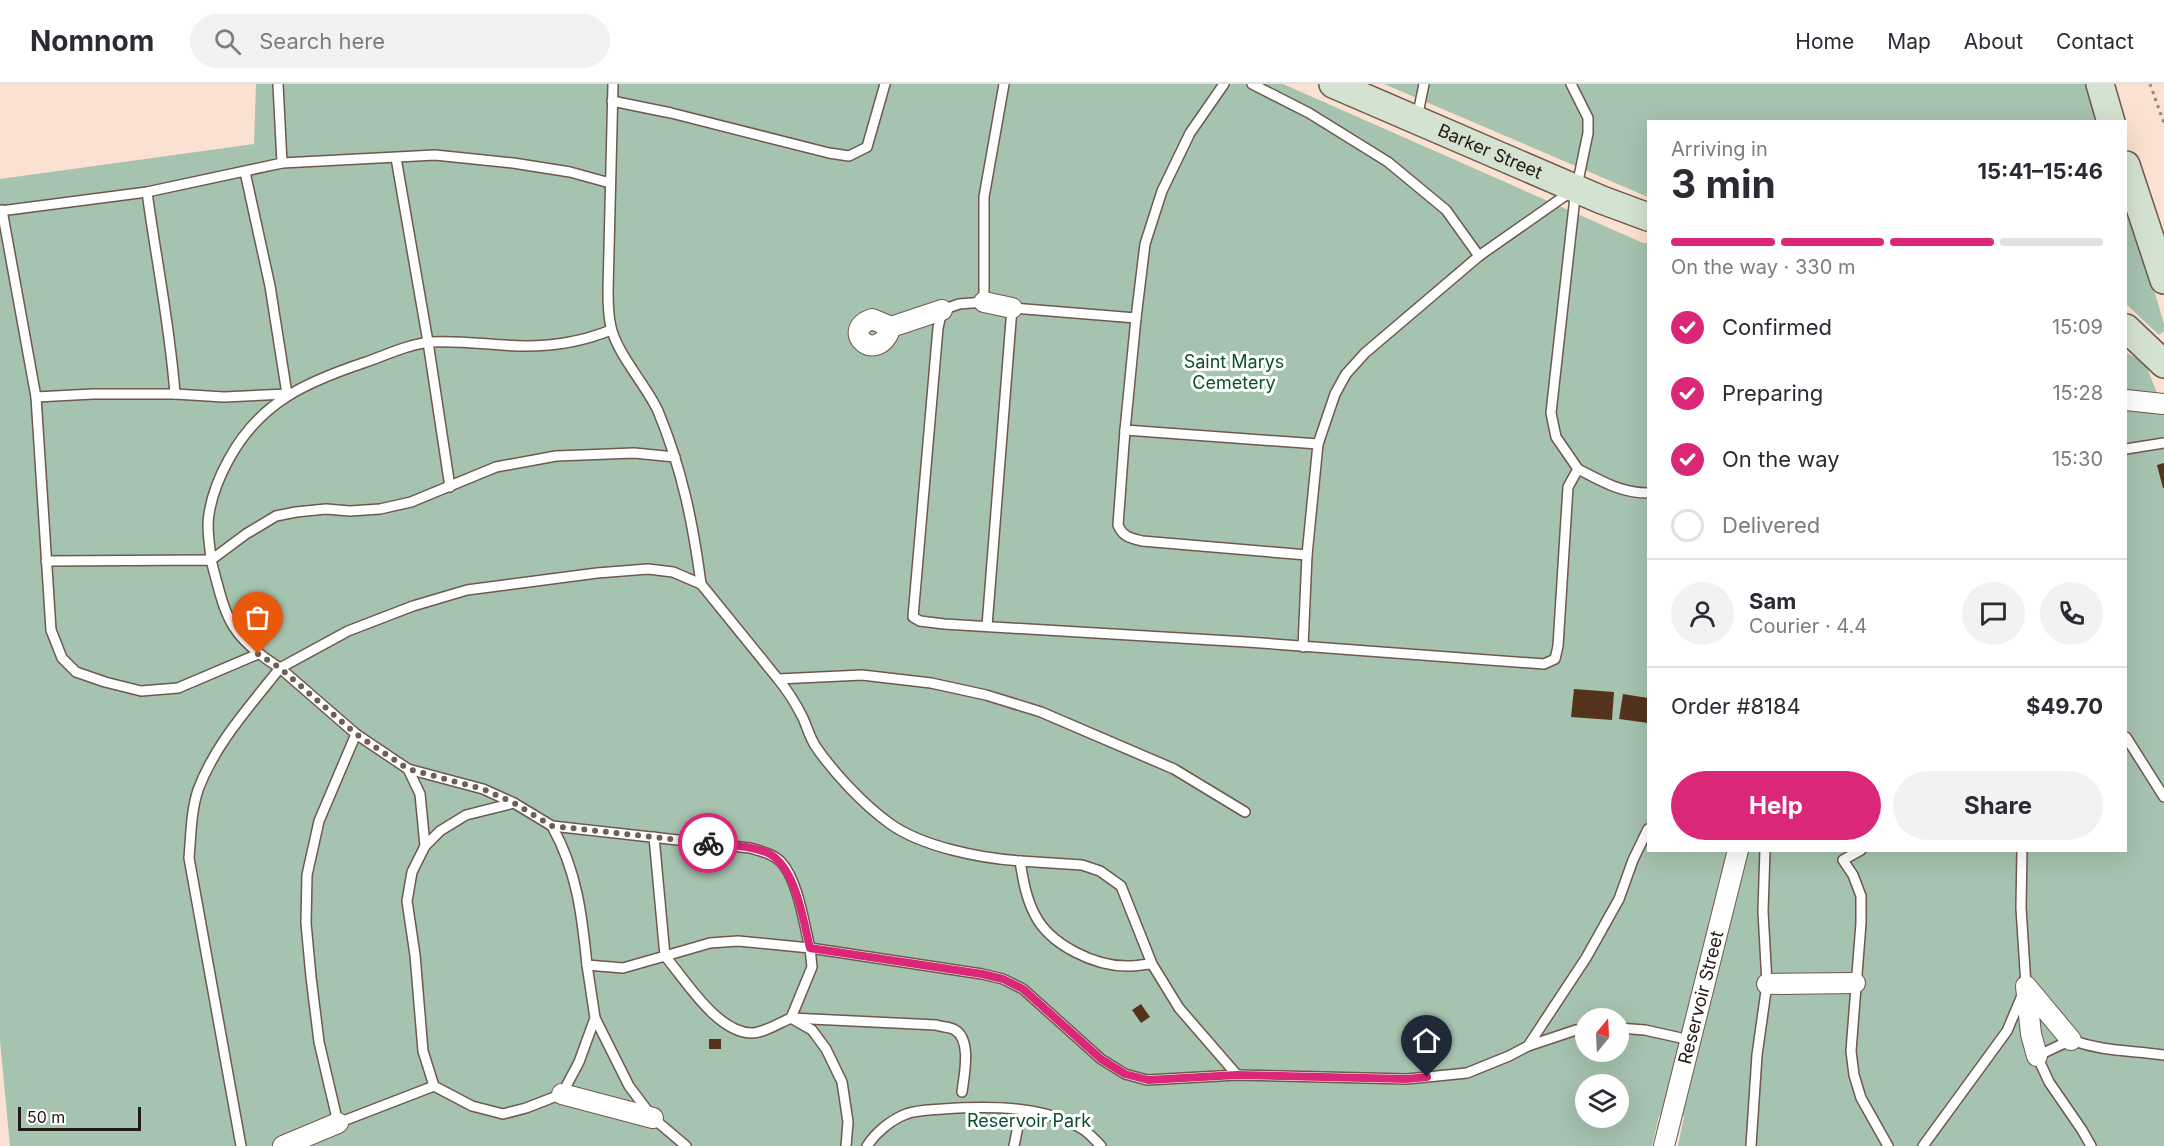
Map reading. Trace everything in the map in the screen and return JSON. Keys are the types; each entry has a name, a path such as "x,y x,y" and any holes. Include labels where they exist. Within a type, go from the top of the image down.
{"main road":[{"name":"Barker Street","path":"1333,84 1647,217"},
{"path":"2100,84 2110,120"},
{"path":"2127,168 2164,280"},
{"path":"2127,329 2164,364"}],"street":[{"path":"984,302 1012,308"},
{"path":"891,327 942,310"},
{"path":"2127,400 2164,404"},
{"name":"Reservoir Street","path":"1664,1146 1737,852"},
{"path":"1767,984 1855,983"},
{"path":"2026,986 2071,1040"},
{"path":"2026,986 2031,1034 2037,1056"},
{"path":"562,1094 653,1118"},
{"path":"283,1146 338,1123"}],"lane":[{"path":"278,84 282,163"},
{"path":"613,84 608,291 611,330 657,410 675,457 689,508 701,584"},
{"path":"612,101 849,156 867,147 885,84"},
{"path":"1004,84 984,197 984,302 959,304 942,310 938,328 913,617 920,621 944,624 1544,664 1555,659 1558,646 1568,487 1578,469"},
{"path":"1224,84 1190,133 1162,191 1145,244 1125,430 1118,525 1122,534 1142,541 1308,555"},
{"path":"1252,84 1309,113 1388,162 1446,210 1479,256"},
{"path":"1416,120 1424,84"},
{"path":"1571,84 1588,118 1588,133 1576,188 1551,413 1556,437 1578,469 1614,487 1633,493 1647,493"},
{"path":"258,654 178,688 141,691 76,672 62,658 51,630 36,397 1,210 147,192 282,163 435,155 513,163 570,172 610,183"},
{"path":"396,158 428,342 450,488"},
{"path":"245,172 270,286 287,394"},
{"path":"1303,647 1318,444 1335,394 1346,374 1365,353 1479,256 1576,188"},
{"path":"147,192 172,350 175,394"},
{"path":"987,626 1012,308 1136,318"},
{"path":"611,330 591,338 526,346 477,342 428,342 331,373 287,394 269,408 240,438 216,482 208,517 210,560 224,612 236,633 258,654 280,668 356,734 408,769 483,789 514,803 552,826 750,848 768,853 781,862 792,881 810,948 812,967 790,1018"},
{"path":"36,397 175,394 224,397 287,394"},
{"path":"1125,430 1318,444"},
{"path":"2127,449 2164,443"},
{"path":"46,561 210,560 276,516 326,509 350,511 380,509 411,502 496,468 556,456 634,453 675,457"},
{"path":"241,1146 189,858 191,821 198,791 209,766 240,718 280,668 348,631 413,606 467,590 597,573 648,569 673,572 701,584 786,689 803,718 815,746 854,792 890,824 922,839 959,852 1020,861 1082,865 1100,871 1121,886 1152,964 1179,1008 1237,1075"},
{"path":"778,679 862,675 931,683 986,695 1041,712 1174,769 1245,812"},
{"path":"356,734 319,821 307,875 306,923 312,988 319,1042 338,1123 434,1086"},
{"path":"2127,738 2164,797"},
{"path":"408,769 420,794 424,846"},
{"path":"514,803 466,815 440,831 424,846 412,872 407,901 415,955 423,1051 434,1086 472,1106 503,1114 562,1094 579,1062 595,1018"},
{"path":"552,826 565,849 577,887 595,1018 629,1086 653,1118 686,1146"},
{"path":"1528,1046 1586,958 1619,899 1633,860 1647,832"},
{"path":"654,837 665,956 717,1019 733,1029 752,1033 771,1028 790,1018 936,1025 955,1030 962,1036 966,1052 962,1092"},
{"path":"1751,1146 1757,1055 1767,984 1763,911 1765,852"},
{"path":"1923,1146 2007,1031 2026,986 2021,908 2022,852"},
{"path":"1840,855 1853,874 1861,897 1851,1051 1854,1075 1861,1098 1887,1146"},
{"path":"1020,861 1026,895 1036,918 1049,934 1077,955 1097,961 1127,967 1152,964"},
{"path":"587,965 623,968 710,943 738,941 810,948 982,974 1003,979 1023,989 1101,1059 1125,1074 1148,1080 1237,1075 1407,1079 1467,1073 1528,1046 1575,1030"},
{"path":"790,1018 812,1030 826,1049 842,1082 848,1122 846,1146"},
{"path":"1629,1029 1690,1040"},
{"path":"2091,1146 2049,1082 2037,1056 2071,1040 2119,1052 2164,1055"},
{"path":"867,1146 872,1138 890,1123 908,1114 977,1107 1012,1108 1055,1118 1084,1130 1101,1146"},
{"path":"1014,1146 1024,1111"}],"path":[{"path":"2150,84 2164,123"}],"green space":[{"path":"256,84 1283,84 1647,243 1647,852 2127,852 2127,353 2146,365 2164,411 2164,1146 1678,1146 1684,1116 1659,1116 1652,1146 10,1146 0,1041 0,179 254,144"},
{"path":"1384,84 2094,84 2105,120 1647,120 1647,197"},
{"path":"2127,195 2164,324 2164,331 2159,335 2127,305"}],"building":[{"path":"2164,463 2164,488 2163,488 2157,465"},
{"path":"1574,689 1614,692 1612,720 1571,717"},
{"path":"1623,694 1647,698 1647,723 1619,719"},
{"path":"1141,1004 1150,1017 1141,1023 1132,1010"},
{"path":"709,1039 721,1039 721,1049 709,1049"}],"way so far":[{"path":"258,654 280,668 356,734 408,769 483,789 514,803 552,826 708,843"}],"route":[{"path":"708,843 750,848 768,853 781,862 792,881 810,948 1003,979 1023,989 1101,1059 1125,1074 1148,1080 1237,1075 1407,1079 1427,1077"}],"park label":[{"name":"Saint Marys Cemetery","path":"1234,372"},
{"name":"Reservoir Park","path":"1029,1121"}]}
